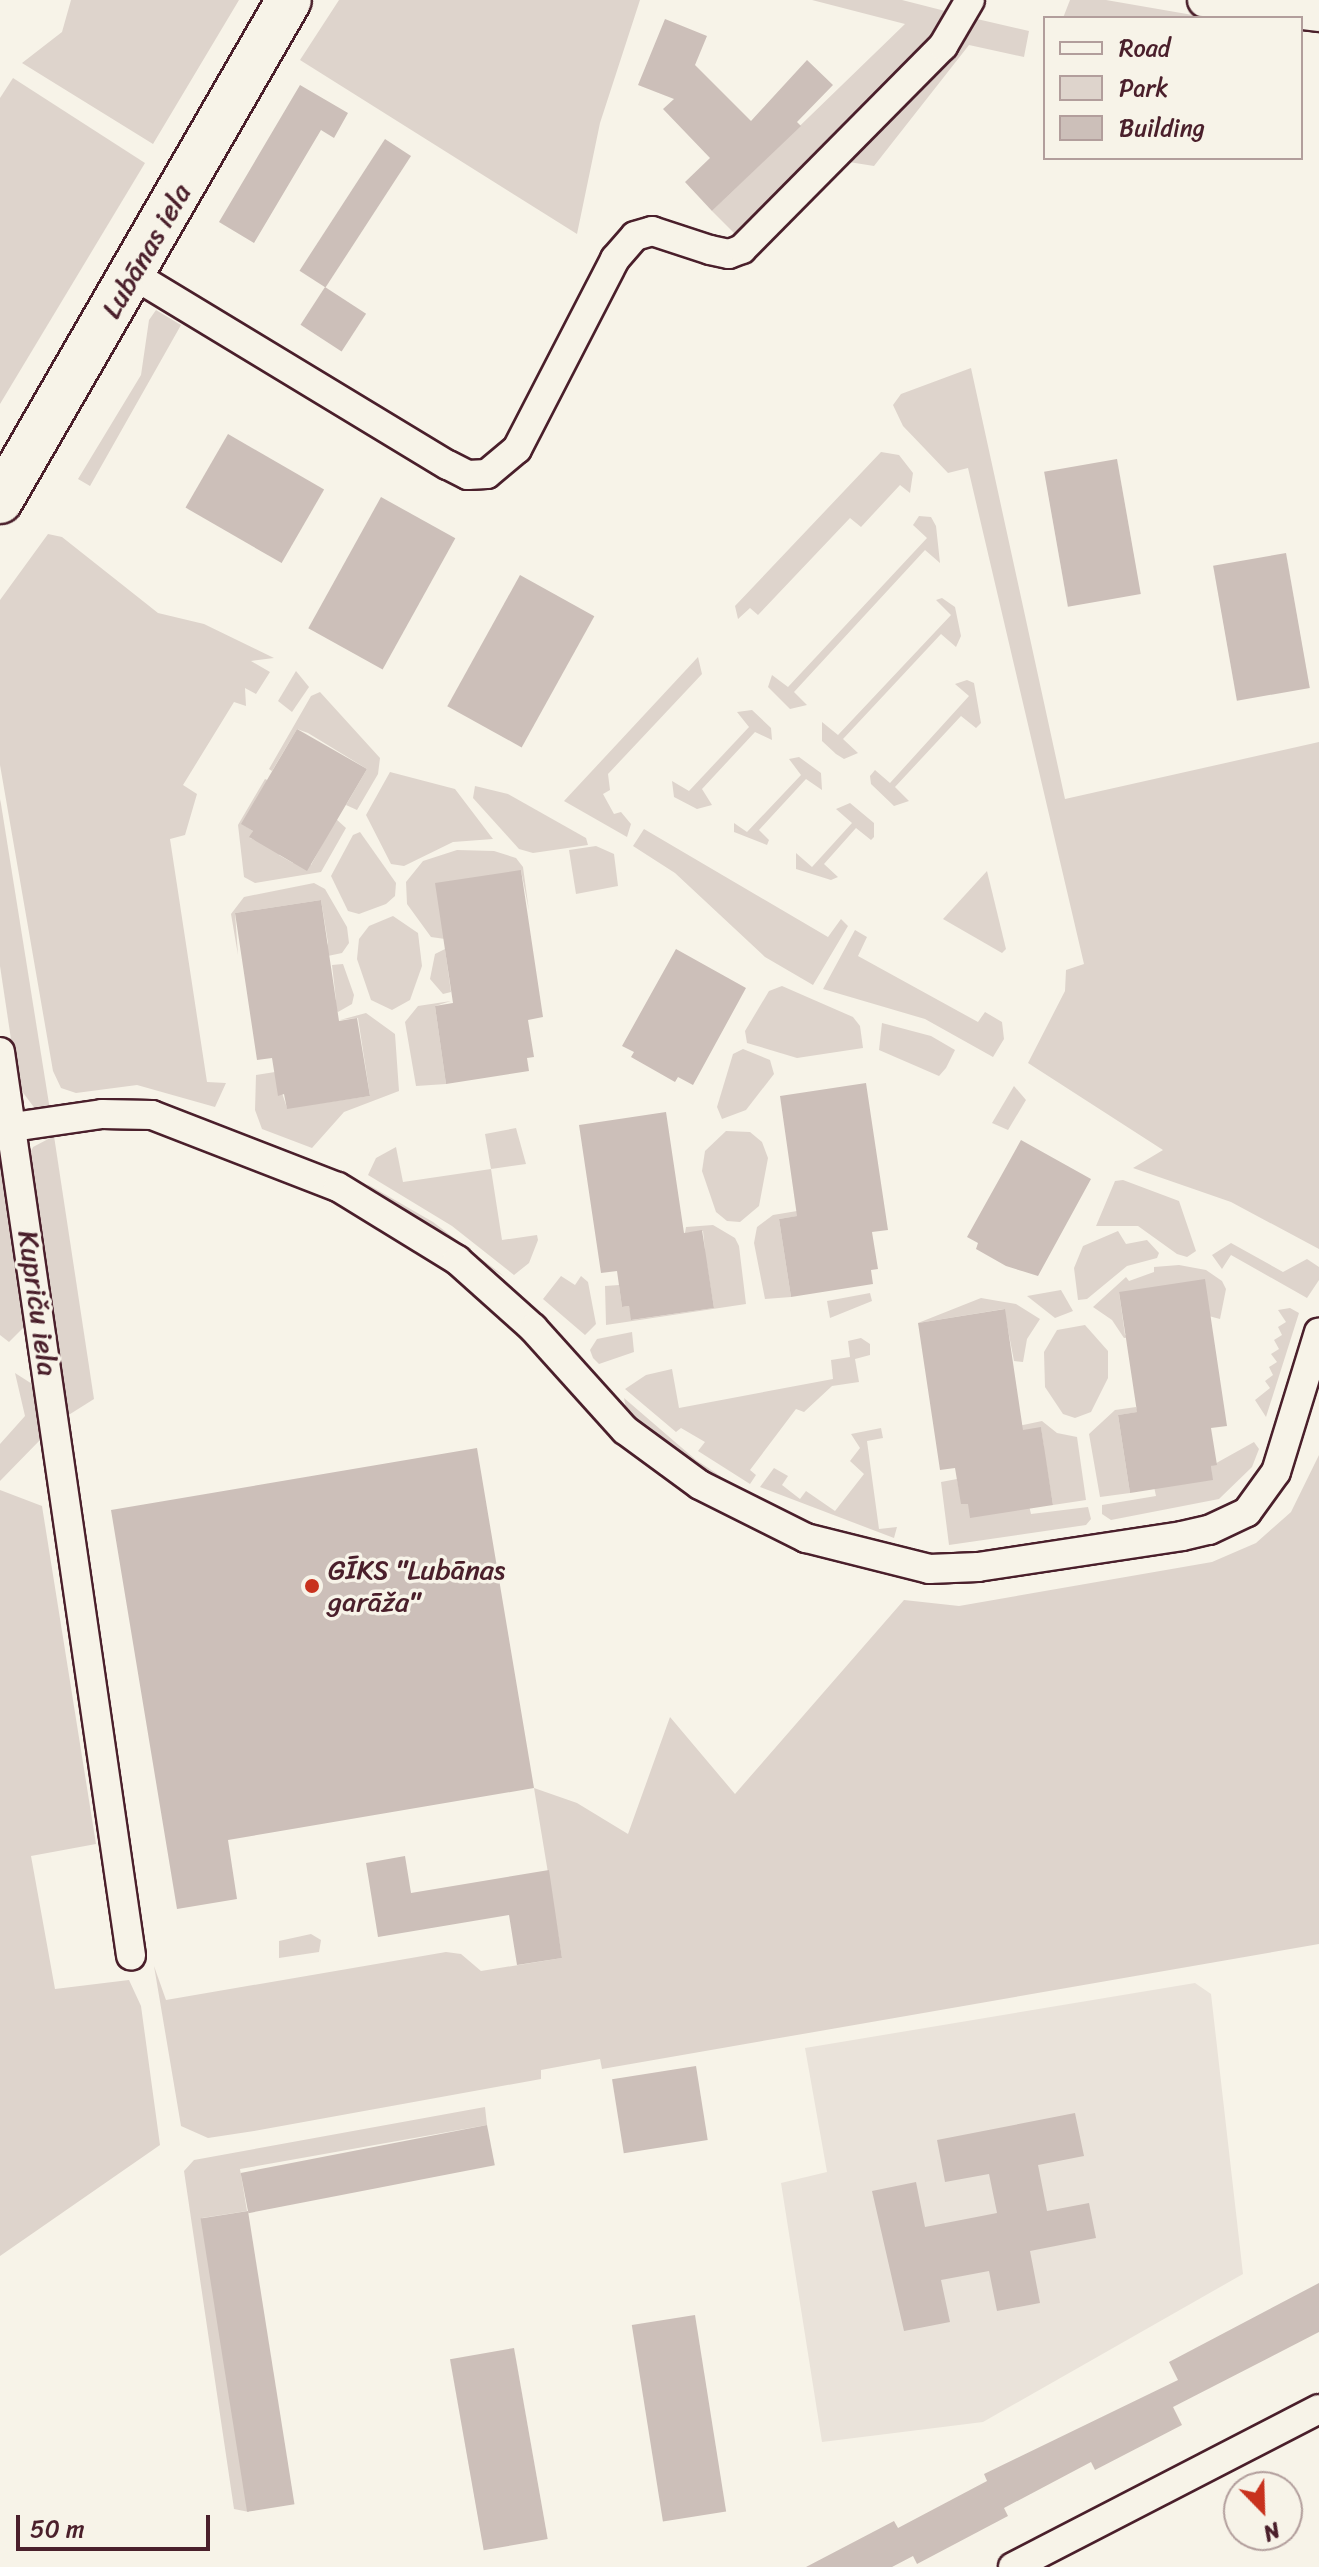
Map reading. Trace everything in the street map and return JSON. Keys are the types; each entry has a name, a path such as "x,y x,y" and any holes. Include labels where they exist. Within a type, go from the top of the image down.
{"main road":[{"name":"Lubānas iela","path":"1,497 289,0"}],"street":[{"path":"132,274 448,465 468,475 487,474 517,449 615,259 635,236 652,231 729,254 742,249 943,46 970,0"},
{"path":"1205,0 1319,14"},
{"name":"Kupriču iela","path":"0,1052 131,1956"},
{"path":"13,1127 102,1114 152,1115 338,1187 457,1260 533,1328 625,1430 700,1485 806,1538 929,1569 952,1570 1182,1536 1209,1530 1247,1512 1276,1472 1319,1332"},
{"path":"1013,2567 1319,2409"}],"shaded area":[{"path":"1195,1983 1211,1994 1243,2274 983,2422 822,2442 781,2183 827,2172 805,2048"}],"green space":[{"path":"71,0 239,0 153,144 22,63 62,32"},
{"path":"339,0 640,0 600,123 577,234 300,60"},
{"path":"812,0 902,0 953,13 932,43 736,235 712,211 905,24"},
{"path":"1070,0 1106,0 1198,16 1064,16"},
{"path":"977,19 1029,31 1024,57 969,45 874,166 849,162 963,43"},
{"path":"13,78 145,163 0,404 0,98"},
{"path":"156,310 181,325 90,486 78,479 141,375 149,320"},
{"path":"971,368 1065,799 1319,742 1319,1249 1231,1202 1133,1168 1163,1150 1028,1063 1065,991 1066,970 1084,964 968,468 948,473 903,426 893,405 901,394"},
{"path":"881,452 899,455 913,473 910,493 900,485 861,527 850,518 758,615 750,608 738,619 735,606"},
{"path":"919,516 931,517 936,526 940,563 925,550 794,692 807,705 790,709 768,687 772,675 788,687 927,538 913,525"},
{"path":"48,534 62,537 158,613 204,624 274,658 251,661 270,672 256,694 245,688 246,706 234,702 183,785 197,794 185,835 170,839 207,1082 226,1083 215,1107 137,1085 76,1093 61,1088 53,1071 0,765 0,600"},
{"path":"942,598 955,607 961,636 956,647 941,634 843,739 858,753 844,759 836,754 822,741 822,722 838,735 951,615 936,600"},
{"path":"698,657 702,674 608,774 610,790 603,794 614,814 621,812 631,824 627,837 564,801"},
{"path":"296,671 309,687 292,712 278,701"},
{"path":"967,680 974,683 981,723 976,728 961,716 895,787 909,801 894,806 871,784 870,776 875,770 890,783 969,696 955,684"},
{"path":"320,692 380,758 378,774 357,810 346,805 367,769 308,733 297,729 272,771 269,769 311,696"},
{"path":"752,710 771,728 772,740 755,732 702,789 712,805 697,809 674,797 672,781 689,791 749,727 737,712"},
{"path":"799,757 821,773 822,790 806,779 759,830 769,840 767,845 734,832 734,823 747,832 801,775 789,759"},
{"path":"390,772 455,789 493,839 453,842 404,866 391,864 366,815"},
{"path":"265,779 270,781 242,824 253,831 250,838 282,850 279,855 293,863 297,857 311,865 336,819 346,828 321,872 255,883 244,877 238,825"},
{"path":"475,786 508,794 586,838 588,845 533,853 519,849 473,798"},
{"path":"0,799 50,1110 36,1110 18,1086 0,966"},
{"path":"850,803 874,823 874,837 871,840 856,828 824,864 838,877 831,880 796,869 796,853 812,867 852,823 836,809"},
{"path":"644,829 828,937 841,919 848,926 813,985 765,957 675,873 633,846"},
{"path":"360,832 396,883 395,896 386,904 359,914 348,911 331,876 353,835"},
{"path":"596,846 614,854 618,886 576,894 569,850"},
{"path":"457,850 494,851 516,858 523,867 529,911 521,870 445,939 431,937 407,904 406,882 423,861"},
{"path":"987,871 1006,949 1002,953 943,919"},
{"path":"314,883 325,889 347,927 349,943 342,953 323,957 328,943 321,900 235,913 238,955 231,914 244,897"},
{"path":"393,916 418,933 422,966 410,1000 392,1010 371,1000 357,959 359,939 369,926"},
{"path":"855,930 867,937 858,956 978,1022 985,1012 1002,1022 1004,1039 993,1057 925,1019 823,989"},
{"path":"445,949 451,992 443,994 430,979 435,954"},
{"path":"343,964 354,995 352,1004 338,1012 328,1002 336,1000 332,965"},
{"path":"782,986 853,1017 860,1026 863,1048 797,1058 747,1043 745,1031 769,991"},
{"path":"451,1001 435,1006 446,1084 416,1086 405,1022 418,1006"},
{"path":"366,1013 395,1034 399,1091 344,1112 312,1148 262,1129 255,1110 256,1075 275,1072 287,1108 370,1096 358,1018 340,1020"},
{"path":"882,1023 931,1036 955,1050 946,1068 939,1076 879,1050"},
{"path":"743,1049 770,1060 774,1074 746,1110 722,1119 717,1107 733,1054"},
{"path":"1014,1086 1026,1100 1008,1130 992,1123"},
{"path":"516,1128 526,1164 491,1169 485,1134"},
{"path":"0,1130 26,1325 9,1342 0,1335"},
{"path":"726,1131 750,1132 762,1142 768,1158 759,1206 740,1222 727,1221 716,1212 702,1171 705,1151"},
{"path":"54,1136 94,1399 67,1416 28,1159 33,1147"},
{"path":"396,1147 403,1182 491,1169 502,1240 537,1235 529,1263 514,1275 452,1226 368,1175 376,1158"},
{"path":"1123,1180 1179,1201 1196,1251 1187,1257 1177,1254 1138,1226 1096,1226 1115,1181"},
{"path":"367,1184 433,1222 505,1277 377,1195"},
{"path":"797,1211 798,1216 779,1219 791,1297 765,1299 754,1243 757,1227 773,1215"},
{"path":"713,1225 735,1238 739,1246 746,1304 606,1325 605,1286 619,1285 622,1307 629,1306 632,1320 714,1308 707,1265 699,1252 705,1251 703,1231 685,1233 686,1227"},
{"path":"1118,1231 1126,1244 1147,1240 1159,1253 1157,1258 1127,1266 1087,1299 1078,1300 1074,1268 1083,1246"},
{"path":"1231,1243 1283,1272 1307,1259 1319,1267 1319,1280 1307,1298 1231,1255 1222,1269 1212,1255"},
{"path":"1179,1265 1206,1270 1222,1281 1226,1289 1220,1319 1119,1292 1125,1335 1132,1337 1124,1338 1112,1320 1093,1307 1126,1277 1129,1281 1154,1272 1154,1267"},
{"path":"561,1276 575,1285 581,1276 588,1282 596,1324 585,1335 543,1299"},
{"path":"1061,1290 1073,1311 1055,1318 1027,1296"},
{"path":"870,1293 872,1301 830,1318 827,1301"},
{"path":"981,1298 1016,1304 1040,1319 1027,1339 1023,1362 1014,1361 1004,1309 918,1323"},
{"path":"1290,1308 1299,1313 1266,1417 1255,1400 1270,1388 1265,1381 1273,1375 1269,1367 1277,1362 1271,1354 1279,1349 1274,1340 1282,1335 1278,1327 1286,1322 1278,1310"},
{"path":"1085,1325 1108,1351 1108,1378 1091,1412 1075,1418 1063,1414 1045,1387 1044,1352 1057,1330"},
{"path":"632,1332 634,1352 599,1364 593,1358 590,1350 597,1339"},
{"path":"861,1338 870,1344 870,1355 855,1359 859,1382 832,1386 804,1412 796,1409 750,1470 756,1475 750,1484 698,1451 705,1442 681,1428 676,1432 625,1389 646,1375 672,1369 679,1408 833,1379 831,1360 850,1357 848,1341"},
{"path":"15,1373 40,1389 40,1440 0,1481 0,1444 25,1416"},
{"path":"624,1398 696,1460 743,1491 741,1495 647,1429 626,1408"},
{"path":"1136,1407 1138,1412 1118,1415 1130,1493 1100,1497 1089,1434 1115,1410"},
{"path":"1042,1421 1057,1433 1077,1437 1086,1500 1053,1505 1046,1463 1038,1450 1044,1448 1041,1428 1013,1432 1013,1427"},
{"path":"881,1428 883,1438 867,1441 879,1529 897,1527 894,1538 760,1487 774,1468 788,1476 782,1485 800,1499 806,1491 835,1511 864,1474 850,1461 860,1448 851,1434"},
{"path":"1254,1442 1259,1449 1252,1467 1219,1499 1111,1520 1102,1514 1102,1505 1156,1496 1153,1482 1212,1480 1211,1466"},
{"path":"1319,1455 1319,1944 602,2069 600,2059 541,2070 541,2079 254,2131 208,2138 181,2126 154,1966 166,2000 446,1952 461,1954 481,1971 562,1958 534,1788 577,1803 628,1834 670,1717 735,1794 904,1600 959,1606 1212,1562 1256,1543 1291,1512"},
{"path":"957,1479 962,1504 1028,1501 1031,1514 1088,1507 1091,1519 1086,1525 949,1545 941,1482"},
{"path":"0,1490 42,1506 96,1844 31,1856 55,1989 129,1980 141,2006 160,2145 0,2256"},
{"path":"311,1934 321,1940 319,1952 279,1958 279,1941"},
{"path":"485,2107 487,2125 240,2169 247,2211 202,2218 249,2512 234,2509 184,2171 194,2160"}],"building":[{"path":"665,19 707,36 695,65 751,121 807,60 833,85 797,122 801,126 712,211 685,182 710,158 663,109 674,99 638,85"},
{"path":"300,85 348,113 334,138 321,130 254,243 219,222"},
{"path":"385,139 411,156 325,288 299,271"},
{"path":"325,287 366,314 342,351 300,325"},
{"path":"228,434 324,489 282,563 186,508"},
{"path":"1117,459 1141,594 1068,607 1044,472"},
{"path":"381,497 455,538 383,669 308,628"},
{"path":"1286,553 1310,688 1237,701 1213,566"},
{"path":"520,575 594,616 522,747 447,706"},
{"path":"297,729 367,769 307,871 249,837 253,831 241,824"},
{"path":"521,870 543,1017 528,1020 534,1057 527,1058 529,1071 446,1084 435,1006 453,1003 435,883"},
{"path":"321,900 339,1021 357,1018 370,1096 287,1109 284,1094 278,1096 272,1058 257,1060 235,913"},
{"path":"676,949 746,988 693,1085 678,1077 675,1082 631,1057 634,1052 622,1046"},
{"path":"866,1083 888,1230 872,1232 878,1269 871,1270 873,1284 791,1297 779,1219 797,1216 780,1096"},
{"path":"666,1112 684,1233 702,1230 714,1308 631,1320 629,1306 622,1307 617,1271 601,1273 579,1125"},
{"path":"1021,1140 1091,1179 1038,1276 1006,1266 976,1249 978,1243 967,1237"},
{"path":"1205,1279 1227,1426 1211,1428 1217,1465 1211,1466 1213,1480 1130,1493 1118,1415 1137,1412 1119,1292"},
{"path":"1005,1309 1023,1430 1041,1427 1053,1505 970,1518 968,1504 961,1504 955,1468 940,1470 918,1323"},
{"name":"GĪKS \"Lubānas garāža\"","path":"477,1448 534,1788 228,1840 237,1899 177,1909 111,1510"},
{"path":"405,1856 411,1893 549,1870 562,1958 517,1965 509,1915 378,1937 366,1863"},
{"path":"696,2066 708,2140 624,2153 612,2079"},
{"path":"1075,2113 1084,2156 1038,2165 1047,2211 1089,2203 1096,2238 1030,2251 1040,2303 997,2311 989,2271 941,2280 950,2322 904,2331 872,2191 916,2182 925,2227 997,2213 989,2174 945,2182 937,2140"},
{"path":"487,2125 495,2165 248,2213 241,2173"},
{"path":"248,2211 294,2504 247,2512 201,2219"},
{"path":"1319,2283 1319,2332 1173,2407 1182,2425 1095,2470 1091,2462 1004,2508 1008,2516 917,2564 913,2556 892,2567 806,2567 894,2521 898,2528 987,2481 984,2474 1178,2380 1169,2362"},
{"path":"695,2315 726,2512 663,2522 632,2325"},
{"path":"514,2348 548,2539 484,2550 450,2359"}],"place":[{"name":"GĪKS \"Lubānas garāža\"","path":"312,1586"}]}
